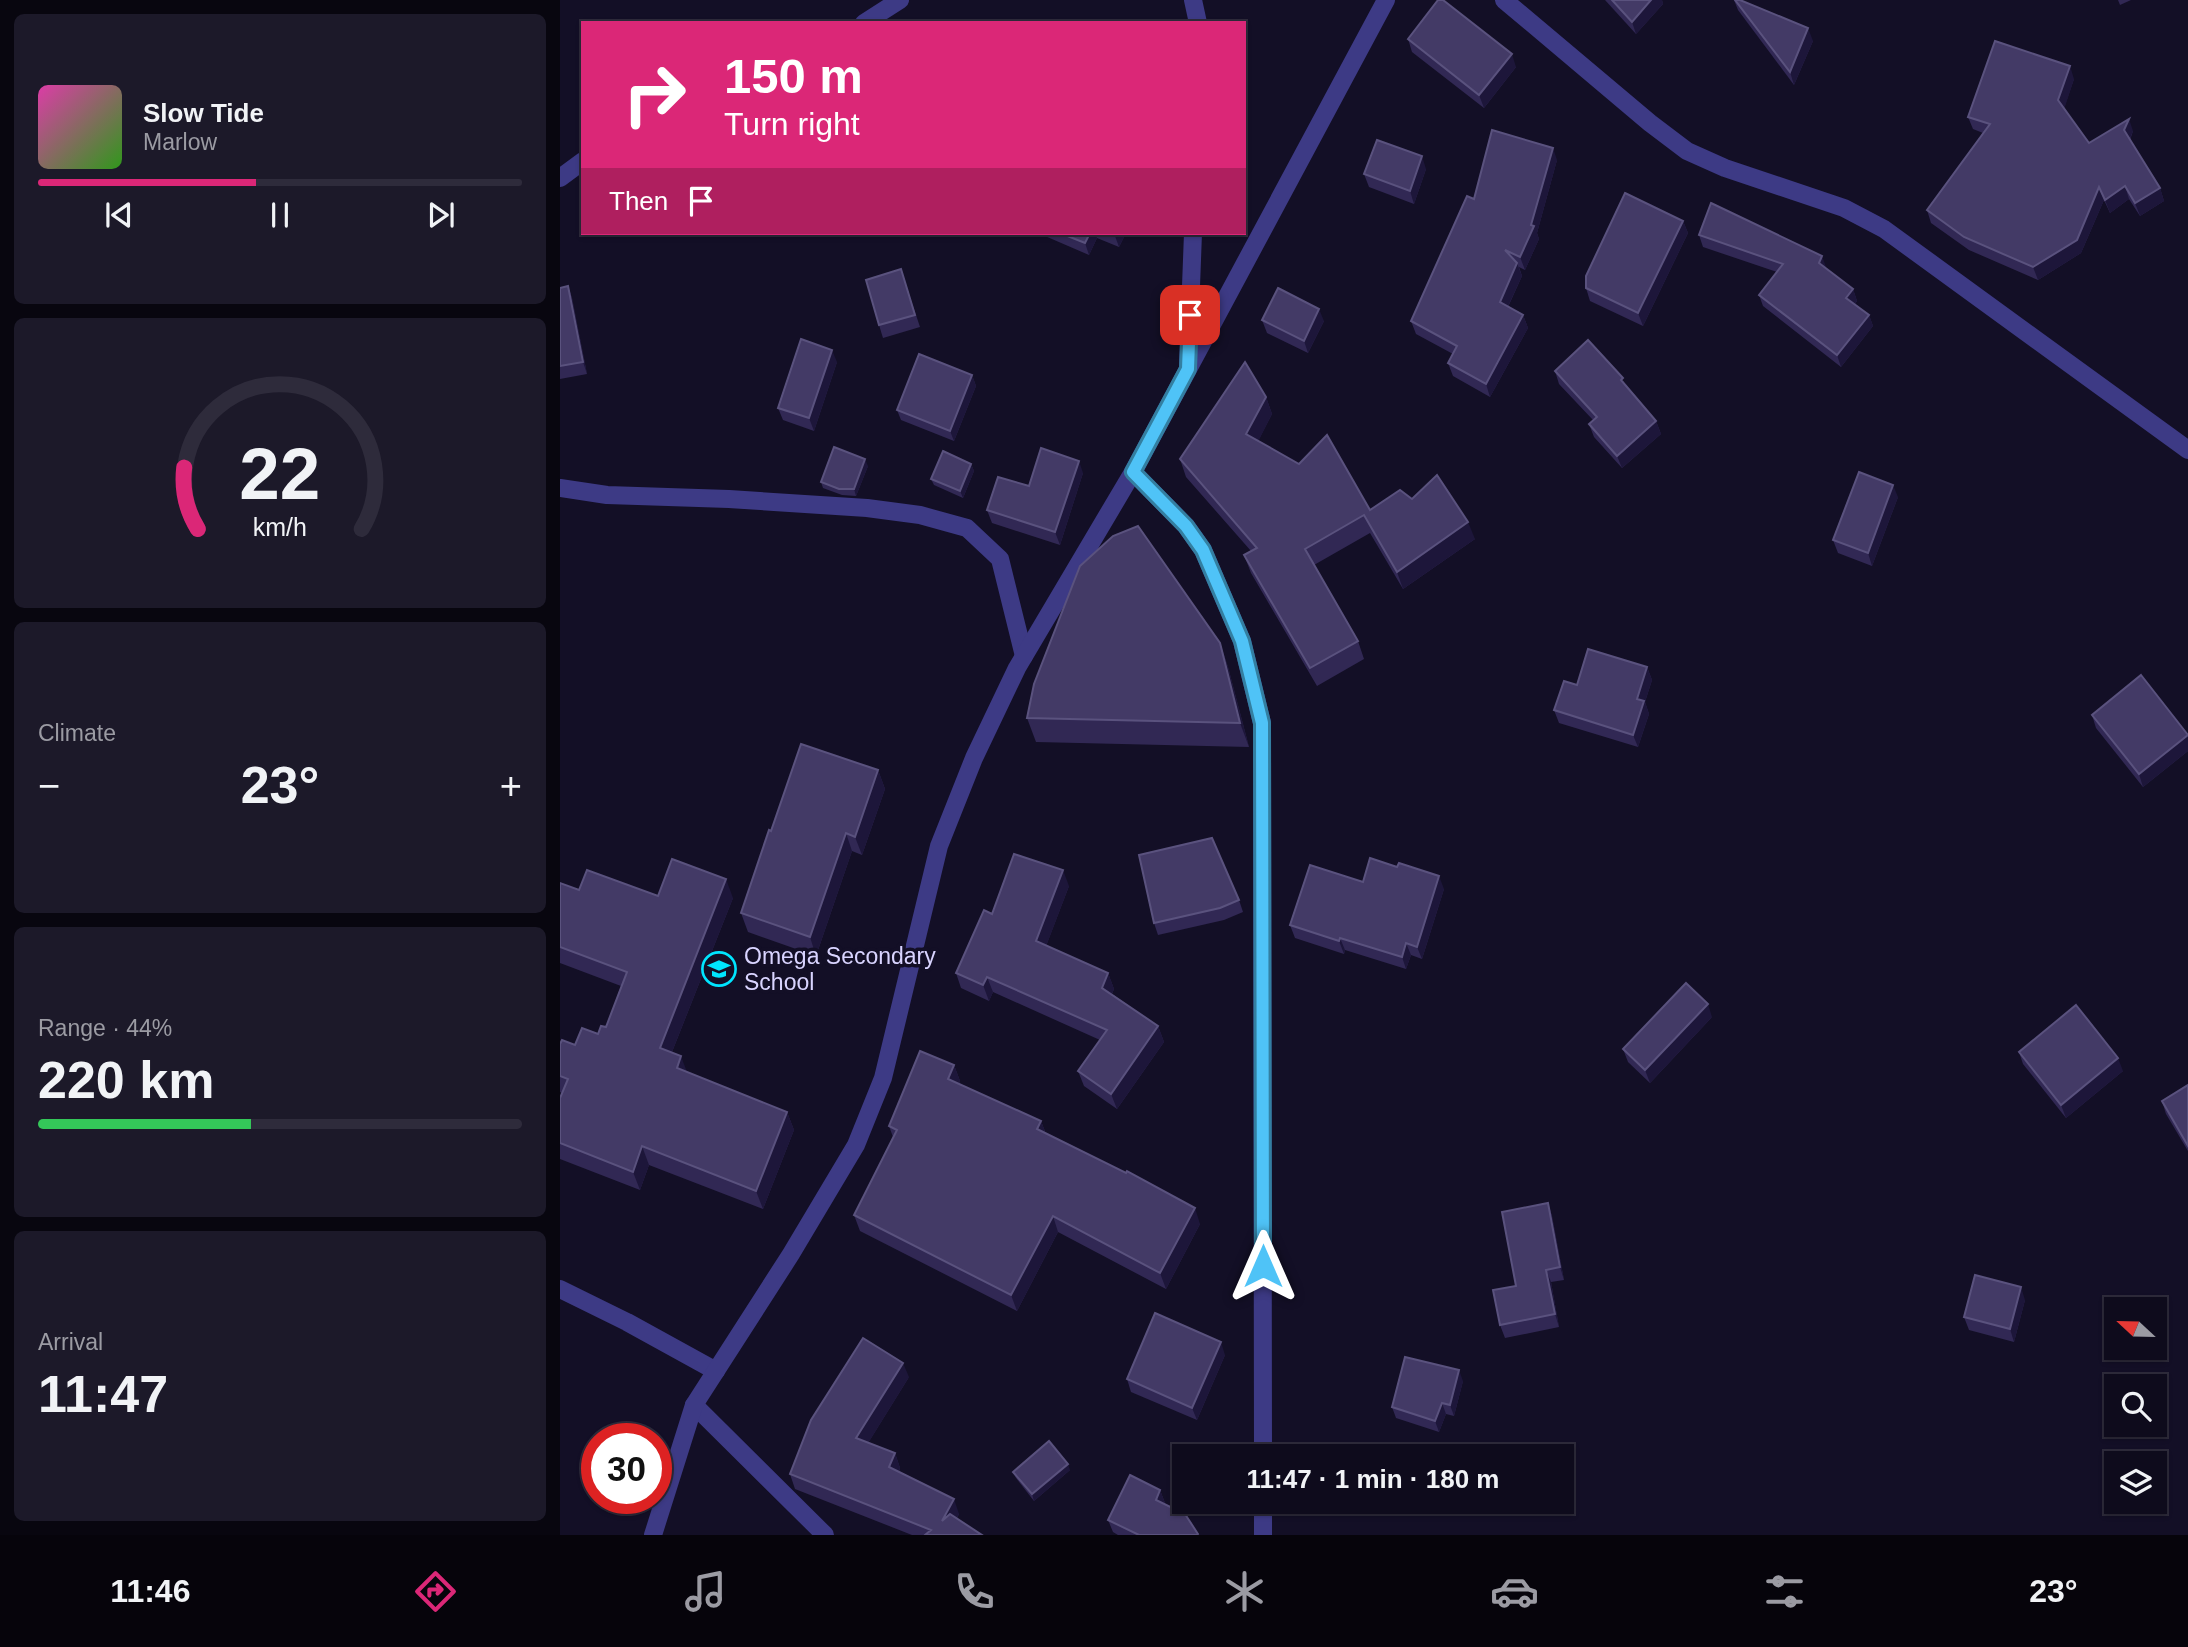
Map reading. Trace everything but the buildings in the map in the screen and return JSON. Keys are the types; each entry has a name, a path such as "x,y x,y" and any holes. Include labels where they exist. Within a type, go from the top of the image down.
{"street":[{"path":"867,21 900,0"},
{"path":"1194,0 1198,21"},
{"path":"653,1535 694,1405 797,1244 856,1145 883,1078 939,846 974,758 1024,656 1133,472 1386,0"},
{"path":"1504,0 1687,151 1725,168 1844,208 1884,229 2188,450"},
{"path":"560,178 581,163"},
{"path":"1188,369 1193,235"},
{"path":"1133,472 1186,526 1203,550 1242,641 1262,723 1263,1444"},
{"path":"560,488 607,495 867,508 920,515 967,527 1000,559 1024,656"},
{"path":"560,1289 716,1371"},
{"path":"694,1405 825,1535"},
{"path":"1263,1514 1263,1535"}],"place":[{"name":"Omega Secondary School","path":"719,969"}],"route":[{"path":"1190,315 1188,369 1133,472 1186,526 1203,550 1242,641 1262,723 1263,1266"}]}
